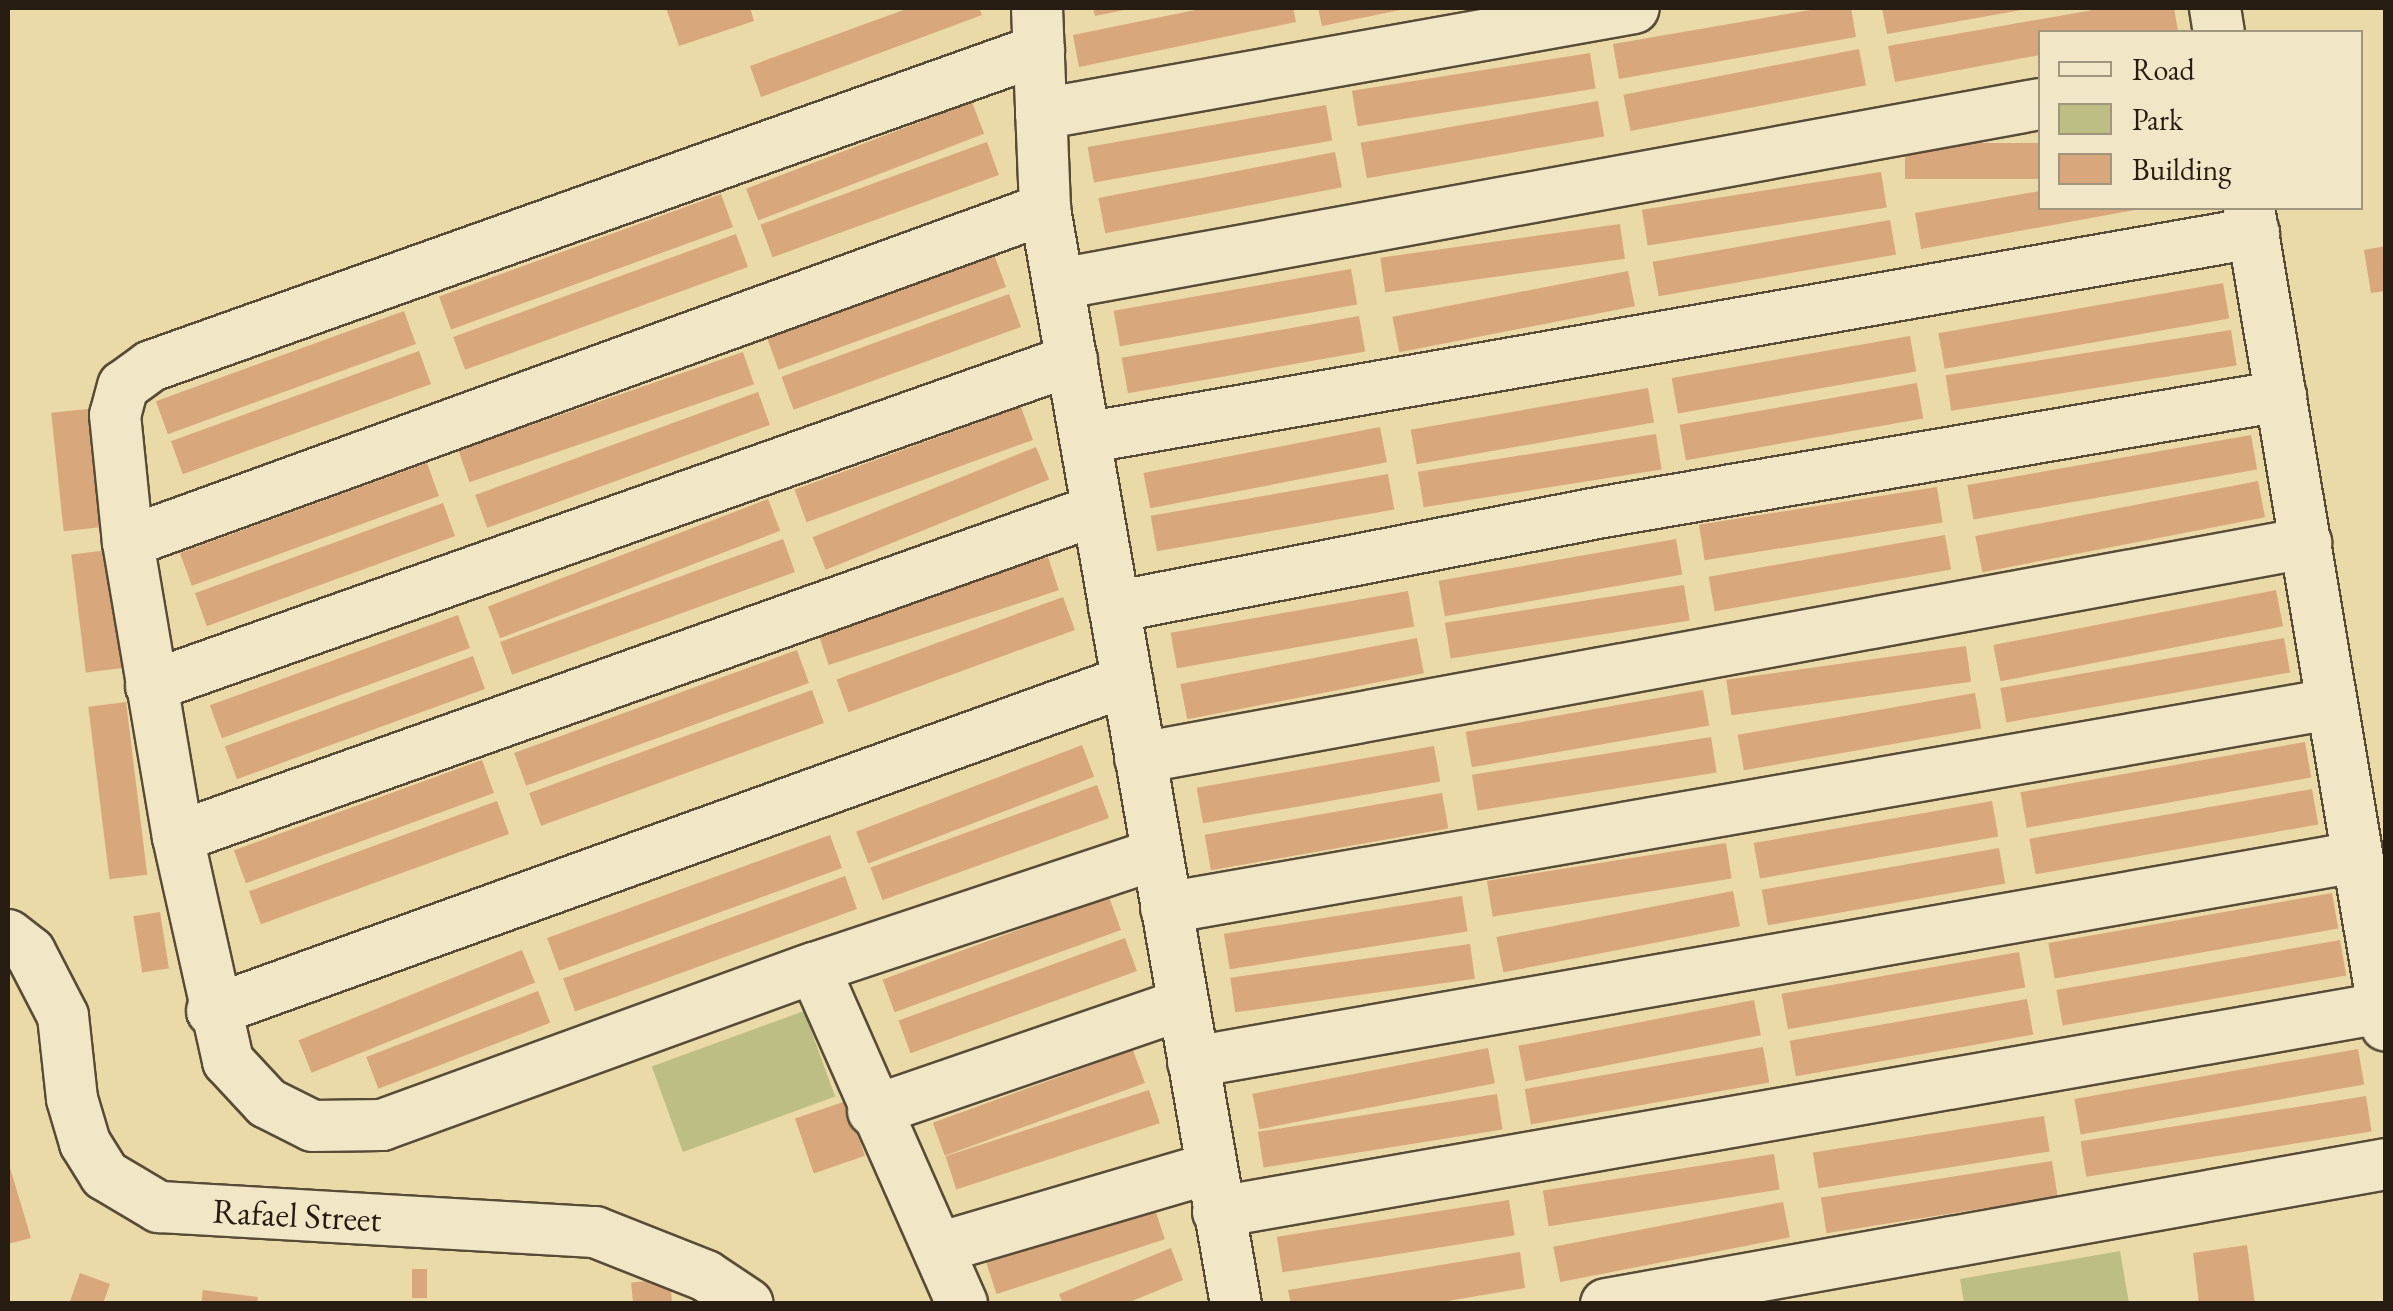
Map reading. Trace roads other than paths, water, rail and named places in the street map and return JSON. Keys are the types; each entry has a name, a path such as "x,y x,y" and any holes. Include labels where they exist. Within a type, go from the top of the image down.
{"street":[{"path":"1041,114 1634,8"},
{"path":"1157,854 814,968 382,1125 312,1126 266,1103 228,1061 212,1011 150,686 128,542 115,415 123,386 151,366 1038,29 1046,209 1236,1304"},
{"path":"1058,284 2038,104"},
{"path":"128,542 1046,209"},
{"path":"939,1248 1215,1190 2384,1017 2251,220 1085,438"},
{"path":"150,686 1072,360"},
{"path":"1114,607 1603,512 2281,396"},
{"path":"178,837 1097,510"},
{"path":"1140,758 2306,544"},
{"path":"212,1011 1127,681"},
{"path":"1166,908 2331,704"},
{"path":"1193,1062 2357,858"},
{"name":"Rafael Street","path":"8,935 30,952 63,1016 72,1099 85,1142 105,1175 159,1207 595,1232 706,1276 748,1304"},
{"path":"814,968 873,1111 962,1304"},
{"path":"873,1111 1183,1004"},
{"path":"1606,1304 1843,1284 2386,1164"}]}
